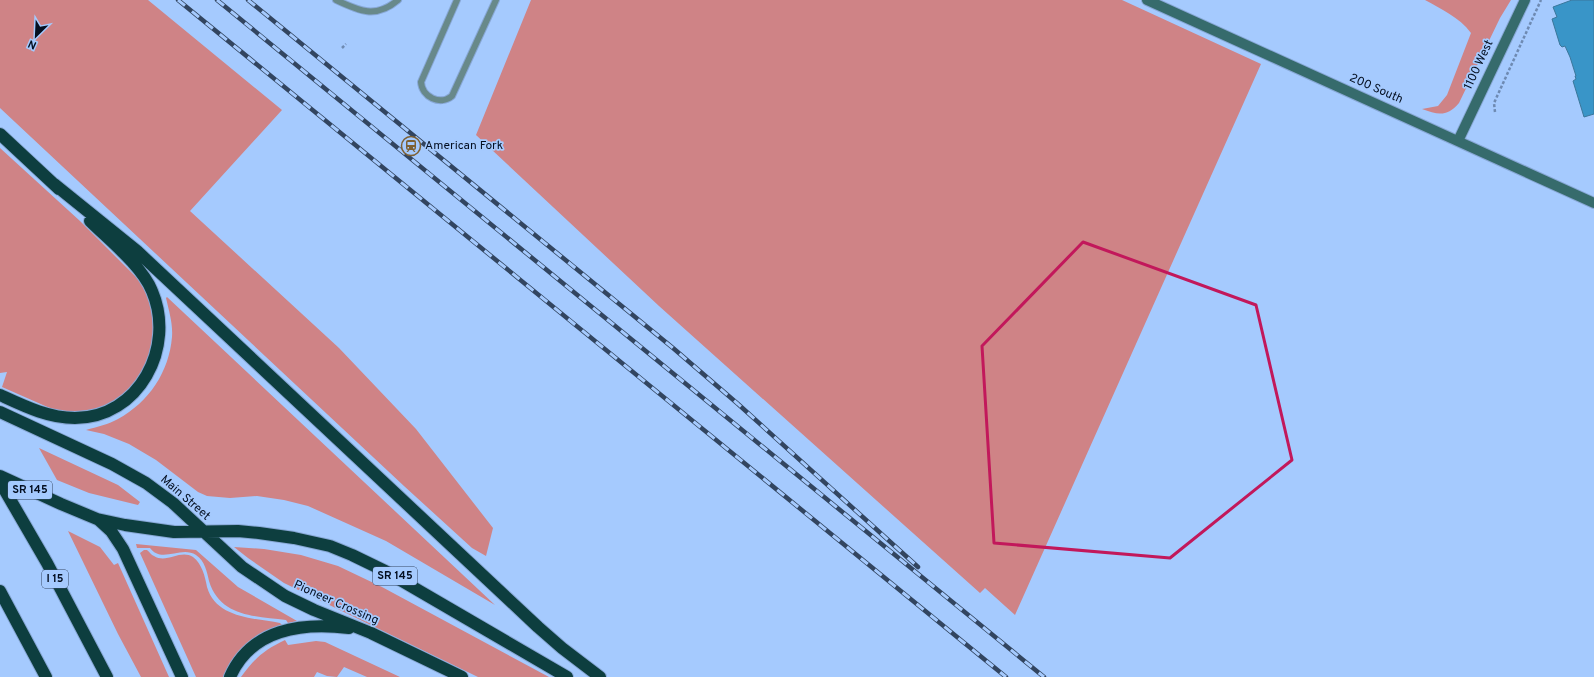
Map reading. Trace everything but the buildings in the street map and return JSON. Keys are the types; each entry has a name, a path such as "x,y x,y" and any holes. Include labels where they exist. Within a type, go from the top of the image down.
{"highway":[{"path":"0,134 54,184 146,279 152,289 159,310 160,326 159,342 154,363 142,383 133,393 111,409 99,414 76,418 54,417 0,395"},
{"path":"54,184 137,251 538,627 567,652 600,677"},
{"name":"Main Street","path":"0,412 135,476 165,496 203,532"},
{"name":"Main Street","path":"0,476 60,504 97,518 144,528 174,532 203,532"},
{"name":"I 15","path":"0,482 46,563 107,677"},
{"path":"97,518 111,531 123,549 182,677"},
{"name":"SR 145","path":"203,532 238,531 282,535 342,550 385,571 568,677"},
{"name":"Pioneer Crossing","path":"203,532 242,567 268,585 314,610 371,633 462,677"},
{"path":"0,591 46,677"},
{"path":"230,677 238,664 254,647 283,630 295,627 324,626 356,629 371,633"}],"street":[{"name":"1100 West","path":"1458,140 1525,0"},
{"name":"200 South","path":"1152,1 1594,203"}],"lane":[{"path":"336,0 358,10 375,12 390,7 398,0"},
{"path":"457,0 421,82 421,87 435,100 448,100 452,96 496,0"}],"path":[{"path":"1496,112 1494,103 1541,0"},
{"path":"342,48 346,44"}],"highlighted area":[{"path":"1083,242 1256,305 1292,460 1170,558 994,543 982,346"}],"shaded area":[{"path":"0,0 148,0 282,110 190,211 339,348 416,429 493,528 486,556 472,548 404,486 0,108"},
{"path":"531,0 1122,0 1261,64 1015,615 985,588 980,593 659,306 476,135"},
{"path":"1425,0 1511,0 1500,18 1459,103 1455,108 1442,114 1433,113 1422,109 1438,106 1447,95 1471,33 1461,22"},
{"path":"0,148 80,221 140,281 148,292 157,333 143,378 111,408 66,412 52,409 2,387 7,372 0,373"},
{"path":"167,297 495,605 386,541 308,506 284,500 257,496 230,498 207,496 198,492 156,460 129,444 104,434 86,430 111,422 129,412 148,395 156,385 167,362 172,337"},
{"path":"39,448 118,485 140,502 138,505 89,493 57,480"},
{"path":"68,531 100,547 114,565 118,563 169,677 141,677 118,634"},
{"path":"136,544 196,550 238,587 297,621 288,623 286,620 251,615 230,608 221,602 214,593 204,563 199,557 190,552 166,555 160,554 150,548 137,548"},
{"path":"234,547 264,549 301,555 338,566 382,587 549,677 478,677 284,583"},
{"path":"147,550 153,556 159,558 169,558 178,555 188,555 193,557 201,567 207,587 218,605 237,615 280,623 282,625 261,636 224,677 196,677 140,553"},
{"path":"285,640 288,645 316,641 325,642 400,677 367,677 344,667 337,677 327,676 317,672 314,677 241,677 260,655 271,647"}],"railway":[{"path":"178,0 1006,677"},
{"path":"217,0 1044,677"},
{"path":"248,0 673,348 738,404 918,567"}],"place":[{"name":"American Fork","path":"411,146"}]}
